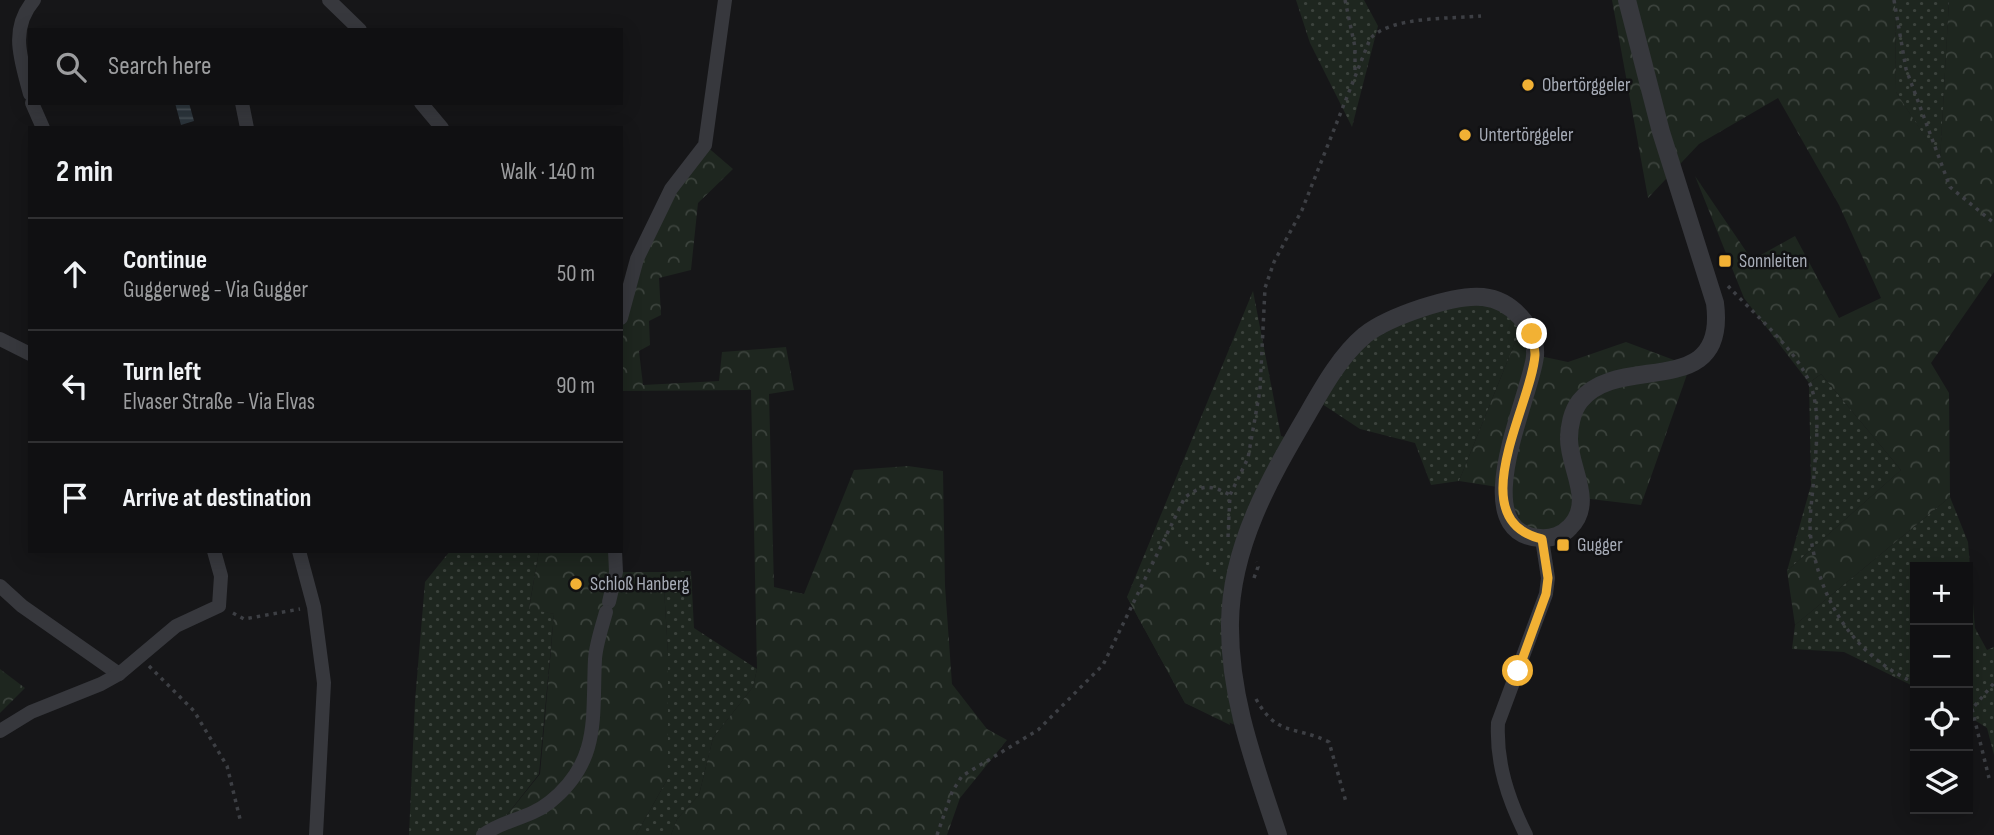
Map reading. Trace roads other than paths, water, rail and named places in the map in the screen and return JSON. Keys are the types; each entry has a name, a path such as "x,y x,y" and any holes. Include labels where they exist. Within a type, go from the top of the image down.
{"street":[{"path":"28,86 18,47 18,26 34,0"},
{"path":"329,0 358,28"},
{"path":"623,311 637,259 671,189 705,145 725,0"},
{"path":"1278,835 1244,729 1232,678 1230,621 1242,548 1258,501 1344,355 1366,335 1391,319 1458,299 1483,297 1506,305 1519,315 1532,334 1535,355 1510,438 1504,488 1507,511 1515,526 1527,535 1542,539 1558,536 1578,517 1581,498 1569,441 1571,421 1578,403 1597,385 1690,366 1705,354 1718,322 1710,287 1661,132 1627,0"},
{"path":"33,105 42,126"},
{"path":"242,105 247,126"},
{"path":"423,105 440,126"},
{"path":"0,339 28,353"},
{"path":"1526,835 1506,787 1497,744 1498,723 1546,594 1548,578 1542,539"},
{"path":"0,732 31,712 119,674 176,626 219,606 221,576 215,553"},
{"path":"300,553 314,607 324,683 316,835"},
{"path":"483,835 528,817 550,802 567,786 584,760 593,737 595,656 616,572 615,553"},
{"path":"0,586 22,606 119,674"}],"place":[{"name":"Obertörggeler","path":"1528,85"},
{"name":"Untertörggeler","path":"1465,135"},
{"name":"Sonnleiten","path":"1725,261"},
{"name":"Gugger","path":"1563,545"},
{"name":"Schloß Hanberg","path":"576,584"}]}
